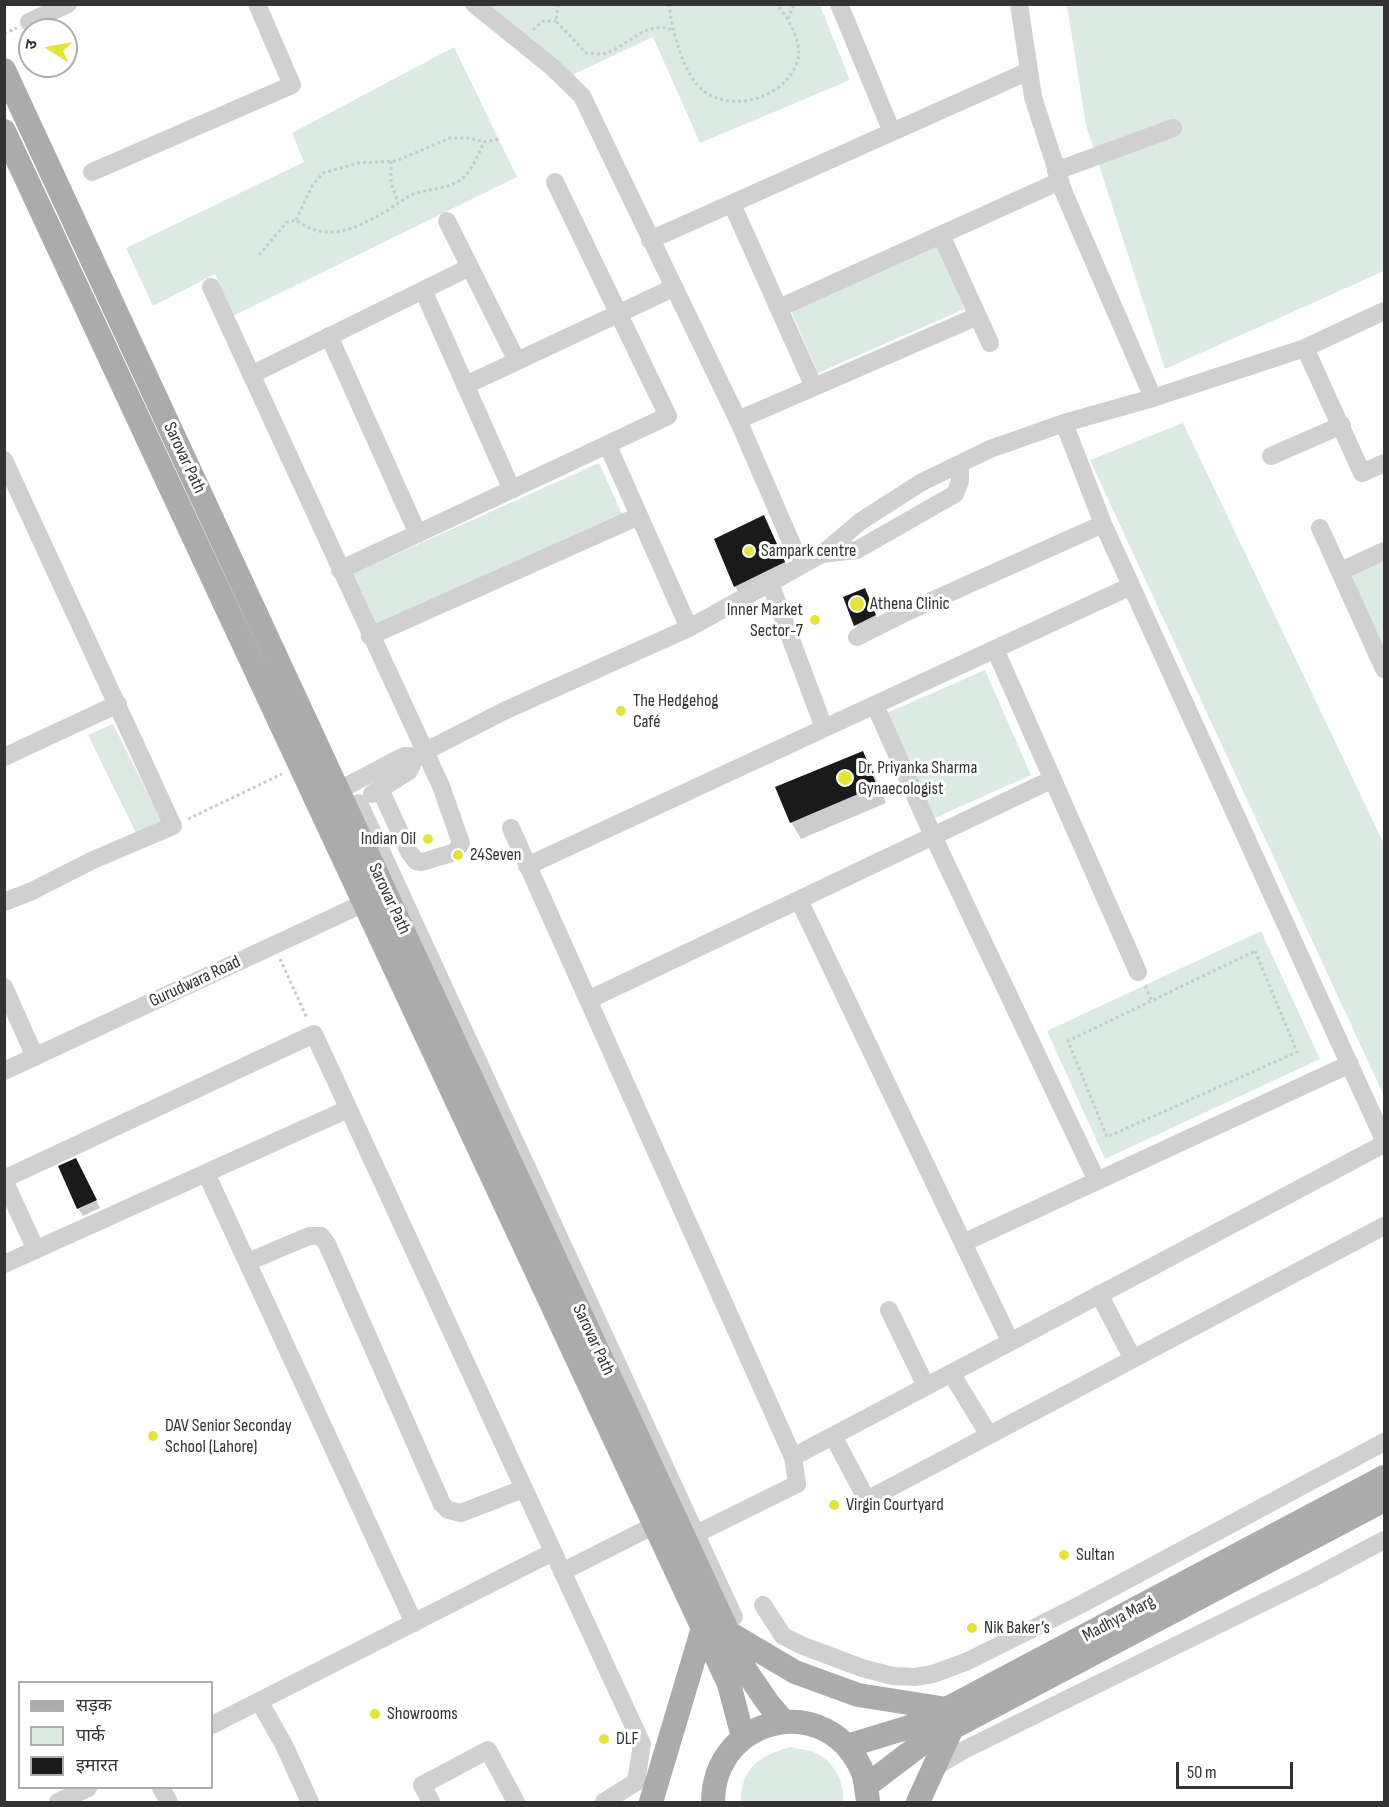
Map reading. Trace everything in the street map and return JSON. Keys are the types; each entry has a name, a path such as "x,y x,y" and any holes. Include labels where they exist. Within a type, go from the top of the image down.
{"main road":[{"name":"Sarovar Path","path":"4,70 337,805 375,898 655,1525 729,1684 743,1737"},
{"name":"Sarovar Path","path":"4,131 300,765 337,805"},
{"name":"Sarovar Path","path":"375,898 700,1557 737,1638 746,1671 784,1722"},
{"name":"Madhya Marg","path":"867,1794 949,1718 1026,1668 1384,1477"},
{"name":"Madhya Marg","path":"847,1746 916,1725 949,1718 1384,1500"},
{"path":"651,1803 703,1628"},
{"path":"737,1638 795,1672 858,1695 949,1718 918,1803"},
{"path":"712,1803 716,1776 733,1746 743,1737 767,1725 784,1722 798,1722 821,1728 847,1746 864,1775 867,1794"}],"street":[{"path":"38,18 68,4"},
{"path":"92,172 292,85 257,4"},
{"path":"474,4 552,67 582,96 738,420 801,565"},
{"path":"839,4 892,132"},
{"path":"1019,4 1033,97 1058,176 1153,398"},
{"path":"650,240 1029,71"},
{"path":"779,308 941,235 1058,176 1173,128"},
{"path":"340,570 668,416 555,182"},
{"path":"732,204 814,387"},
{"path":"447,221 517,361"},
{"path":"941,235 990,343"},
{"path":"251,375 470,267"},
{"path":"211,286 458,832 461,843 456,851 422,862 416,861 409,852 380,789"},
{"path":"466,385 673,288"},
{"path":"423,290 512,490"},
{"path":"337,805 404,756 421,753 504,711 689,628 822,554 861,521 922,482 990,449 1064,423 1153,398 1305,348 1384,311"},
{"path":"738,420 978,316"},
{"path":"329,336 418,534"},
{"path":"1305,348 1362,473 1384,463"},
{"path":"793,1457 1384,1142 1103,524 1064,423"},
{"path":"1270,456 1341,425"},
{"path":"608,446 689,628"},
{"path":"4,460 173,826 93,860 32,891 4,902"},
{"path":"822,554 857,550 955,494 960,481 960,464"},
{"path":"370,636 639,516"},
{"path":"856,637 1103,524"},
{"path":"1320,528 1384,669"},
{"path":"1341,572 1384,551"},
{"path":"770,583 824,728"},
{"path":"527,866 1131,586"},
{"path":"995,649 1138,972"},
{"path":"4,757 118,704"},
{"path":"875,705 933,836 1097,1181"},
{"path":"337,805 380,789 410,771 421,753"},
{"path":"588,1000 1053,779"},
{"path":"337,805 696,1534 700,1557"},
{"path":"510,828 793,1457 797,1484 696,1534"},
{"name":"Gurudwara Road","path":"4,1071 375,898"},
{"path":"799,900 1010,1341"},
{"path":"4,987 36,1057"},
{"path":"36,1250 4,1180 314,1034 642,1744 636,1782 604,1803"},
{"path":"963,1243 1350,1064"},
{"path":"4,1264 348,1108"},
{"path":"206,1173 414,1623"},
{"path":"833,1436 867,1500 1384,1226"},
{"path":"248,1262 309,1236 321,1236 327,1244 442,1503 448,1510 461,1513 523,1489"},
{"path":"1099,1294 1133,1359"},
{"path":"888,1310 926,1386"},
{"path":"951,1373 989,1435"},
{"path":"763,1605 783,1636 808,1648 862,1668 893,1676 933,1674 968,1661 1080,1605 1384,1442"},
{"path":"562,1572 655,1525"},
{"path":"932,1769 962,1751 1311,1579 1384,1540"},
{"path":"213,1724 553,1552"},
{"path":"1080,1605 1095,1632"},
{"path":"1011,1639 1026,1668"},
{"path":"259,1701 284,1745 310,1803"},
{"path":"431,1803 422,1785 488,1750 516,1803"},
{"path":"58,1803 86,1789"},
{"path":"161,1789 169,1803"}],"path":[{"path":"556,21 558,4"},
{"path":"669,4 673,31 691,76 705,92 724,100 744,102 775,90 791,77 798,56 795,36 788,19 777,4"},
{"path":"788,19 794,4"},
{"path":"521,42 543,21 556,21 586,53 604,54 625,44 645,29 668,28 673,31"},
{"path":"296,220 312,186 323,173 358,163 396,161 450,138 469,138 484,142 499,139"},
{"path":"259,255 287,222 296,220 308,229 323,233 340,232 376,216 414,194 455,184 466,176 484,142"},
{"path":"391,161 391,183 398,202"},
{"path":"173,826 300,765"},
{"path":"1255,951 1297,1052 1107,1137 1068,1041 1255,951"},
{"path":"280,958 314,1034"}],"green space":[{"path":"489,5 820,5 850,80 700,143 653,37 572,75"},
{"path":"1067,5 1384,5 1384,271 1165,369 1086,125"},
{"path":"454,47 517,177 233,316 215,274 153,306 126,248 304,162 292,133"},
{"path":"937,246 964,309 818,373 791,311"},
{"path":"1183,423 1384,844 1384,1096 1090,460"},
{"path":"599,463 622,514 375,625 352,574"},
{"path":"1384,559 1384,653 1349,575"},
{"path":"985,670 1031,775 926,822 880,716"},
{"path":"113,724 165,828 140,841 88,735"},
{"path":"1261,931 1320,1059 1105,1159 1047,1031"},
{"path":"790,1747 815,1753 829,1763 838,1775 843,1802 741,1802 744,1780 754,1765 770,1754"}],"building":[{"name":"Sampark centre","path":"764,515 785,562 734,587 714,539"},
{"path":"865,588 876,615 854,626 843,597"},
{"path":"863,751 877,786 790,823 775,787"},
{"path":"76,1158 97,1200 77,1209 58,1166"}],"place":[{"name":"Sampark centre","path":"749,551"},
{"name":"Athena Clinic","path":"857,604"},
{"name":"Inner Market Sector-7","path":"815,620"},
{"name":"The Hedgehog Café","path":"621,711"},
{"name":"Dr. Priyanka Sharma Gynaecologist","path":"845,778"},
{"name":"Indian Oil","path":"428,839"},
{"name":"24Seven","path":"458,855"},
{"name":"DAV Senior Seconday School (Lahore)","path":"153,1436"},
{"name":"Virgin Courtyard","path":"834,1505"},
{"name":"Sultan","path":"1064,1555"},
{"name":"Nik Baker’s","path":"972,1628"},
{"name":"Showrooms","path":"375,1714"},
{"name":"DLF","path":"604,1739"}]}
